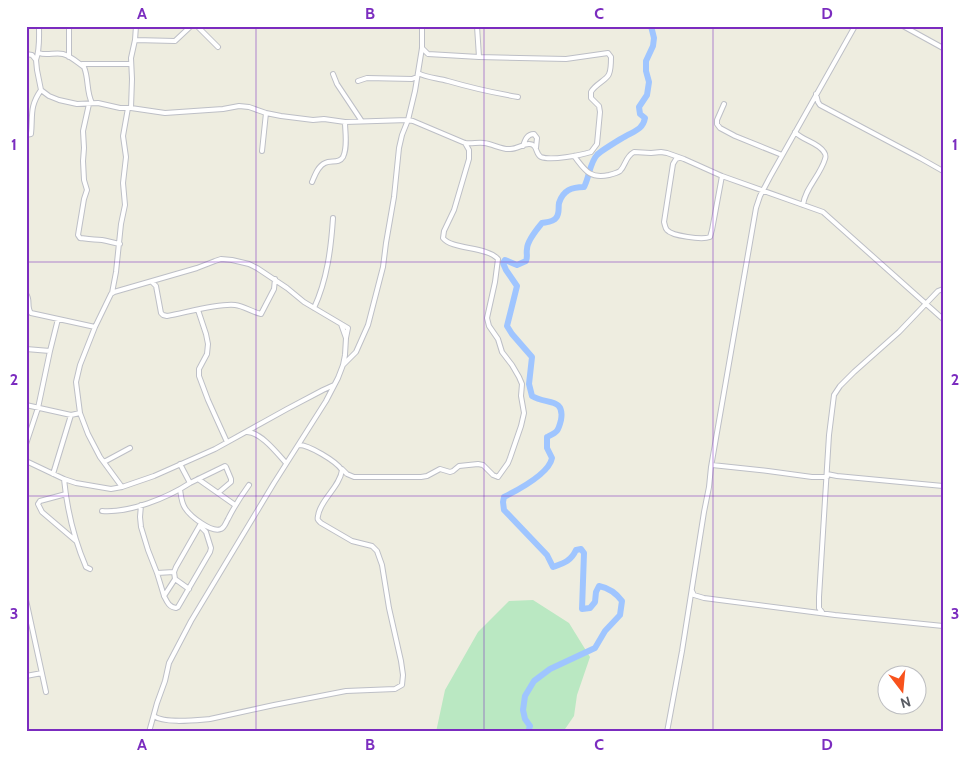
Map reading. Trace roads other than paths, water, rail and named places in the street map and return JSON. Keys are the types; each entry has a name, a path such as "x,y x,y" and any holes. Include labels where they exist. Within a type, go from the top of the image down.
{"street":[{"path":"39,26 39,53 36,60 36,70 41,90 59,100 77,104 106,104 120,108 165,113 239,106 266,113 313,120 324,119 345,122 408,120 465,143 483,143 510,149 529,144 536,148"},
{"path":"69,26 69,57"},
{"path":"122,487 93,446 80,413 76,376 95,327 112,294 116,272 125,205 123,183 126,157 123,136 130,108 131,64 136,26"},
{"path":"135,40 175,41 191,26"},
{"path":"196,26 218,47"},
{"path":"343,365 356,352 372,315 386,255 400,142 408,120 418,75 422,48 422,26"},
{"path":"477,26 479,57"},
{"path":"667,732 756,208 762,191 854,26"},
{"path":"903,26 943,48"},
{"path":"422,48 428,54 479,57 566,59 608,53 611,57 608,77 596,84 591,92 591,98 599,106 600,112 597,144 591,152 551,159 542,157 538,154 536,148 537,138 534,134 528,136 523,146"},
{"path":"39,53 62,54 69,57 84,67 87,74 90,104 83,131 84,180 87,190 82,207 78,235 80,238 96,241 104,240 120,244"},
{"path":"26,54 32,55 36,60"},
{"path":"79,64 131,64"},
{"path":"333,74 337,84 361,120"},
{"path":"358,81 367,78 412,79 418,75 518,97"},
{"path":"26,135 31,134 32,110 41,90"},
{"path":"816,94 820,105 943,171"},
{"path":"724,104 717,120 720,128 782,155"},
{"path":"262,151 266,113"},
{"path":"312,182 318,168 324,163 342,158 345,152 345,122"},
{"path":"795,132 825,153 821,167 808,190 803,205"},
{"path":"298,445 304,445 333,461 347,474 354,477 421,477 440,469 453,472 459,466 478,464 483,465 493,475 498,477 508,463 524,413 521,396 522,384 519,376 502,352 498,339 489,326 487,318 498,259 492,255 445,242 443,238 470,159 469,150 465,143"},
{"path":"574,156 588,173 597,176 614,174 620,171 628,157 634,152 667,153 722,176 823,212 943,319"},
{"path":"679,158 673,164 664,222 666,229 671,232 690,237 706,239 710,237 722,176"},
{"path":"314,308 321,293 325,275 330,249 332,218"},
{"path":"112,294 221,259 249,264 341,324 346,338 343,365 326,401 286,463 191,621 169,664 149,732"},
{"path":"152,282 156,286 160,313 168,316 231,305 243,307 261,314 274,288 275,280"},
{"path":"822,612 819,608 819,596 829,435 834,395 854,372 898,332 938,291 943,289"},
{"path":"26,294 29,299 28,306 31,313 95,327"},
{"path":"198,310 208,344 206,354 199,369 199,376 227,442"},
{"path":"26,444 38,408 58,319"},
{"path":"26,350 50,351"},
{"path":"26,462 76,483 112,489 122,487 154,476 215,449 334,385"},
{"path":"26,405 71,415 80,413"},
{"path":"53,474 71,415"},
{"path":"246,432 253,432 262,438 286,463"},
{"path":"302,439 304,445"},
{"path":"104,462 130,448"},
{"path":"180,464 190,483"},
{"path":"102,512 132,509 180,489 225,466 231,482 218,493"},
{"path":"712,466 812,477 837,476 943,486"},
{"path":"154,716 159,719 170,720 210,719 332,693 395,689 402,686 404,675 389,608 382,565 377,551 372,546 348,539 321,523 317,517 339,479 342,469"},
{"path":"64,479 76,541 86,567 90,569"},
{"path":"198,479 234,506"},
{"path":"180,489 181,500 191,516 201,524 211,528 222,528 234,506 249,485"},
{"path":"171,493 181,500"},
{"path":"66,494 44,499 38,504 45,516 76,541"},
{"path":"141,505 141,527 164,596 172,608 178,607 210,552 211,548 206,532 201,524"},
{"path":"164,596 174,580 176,567 201,524"},
{"path":"157,573 174,572"},
{"path":"174,580 189,589"},
{"path":"692,591 694,595 704,598 835,615 943,626"},
{"path":"27,603 46,692"},
{"path":"26,676 42,673"}],"waterway":[{"path":"528,732 530,726 525,719 523,710 525,696 534,681 550,669 595,648 605,631 620,615 622,601 612,591 599,586 595,602 590,608 582,609 584,553 581,549 576,550 567,561 553,567 547,555 504,510 504,497 539,476 550,464 552,458 547,448 547,437 558,429 561,413 557,405 532,396 529,384 532,357 507,326 517,286 503,263 505,260 517,265 526,261 527,246 533,236 542,223 556,218 559,203 566,192 584,187 597,155 642,125 645,118 640,114 639,107 647,95 649,82 646,61 653,46 654,38 651,26"}]}
